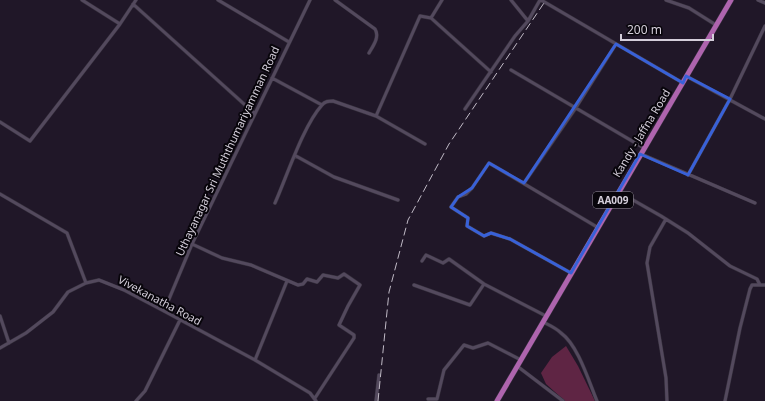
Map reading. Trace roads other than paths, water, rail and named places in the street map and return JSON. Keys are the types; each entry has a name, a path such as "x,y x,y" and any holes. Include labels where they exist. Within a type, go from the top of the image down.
{"highway":[{"name":"Kandy - Jaffna Road","path":"497,401 731,0"}],"street":[{"path":"82,0 120,24"},
{"path":"0,122 30,141 120,24 136,0"},
{"path":"219,0 289,42"},
{"name":"Uthayanagar Sri Muththumariyamman Road","path":"164,311 192,244 254,113 310,0"},
{"path":"335,0 378,33 369,53"},
{"path":"431,18 442,0"},
{"path":"511,0 528,21"},
{"path":"465,109 515,36 528,21 540,0 683,83"},
{"path":"666,0 689,8 716,26"},
{"path":"758,0 765,3"},
{"path":"133,4 254,113"},
{"path":"376,116 418,18 423,15 431,18 491,72"},
{"path":"688,175 730,99 765,26"},
{"path":"524,183 575,109 616,44"},
{"path":"511,70 575,109 644,148"},
{"path":"686,76 765,119"},
{"path":"272,78 322,105"},
{"path":"275,203 306,132 322,105 326,102 333,101 376,116 425,144"},
{"path":"640,154 755,203"},
{"path":"296,156 334,177 398,200"},
{"path":"571,273 510,239 491,233 484,236 467,226 468,218 452,207 458,197 466,194 472,188 489,163 598,227"},
{"path":"618,192 666,219 711,250 730,266 757,279 760,285"},
{"path":"0,194 67,233 86,283"},
{"path":"666,219 650,247 647,263 666,378 667,401"},
{"path":"192,244 222,258 251,265 287,281 301,285 307,279 317,282 323,275 338,278 344,274 360,285 339,325 354,335 354,338 316,399"},
{"path":"422,261 426,255 443,262 449,259 484,284 546,316"},
{"name":"Vivekanatha Road","path":"0,348 26,333 53,312 68,292 86,283 99,280 106,282 164,311 255,360 310,393 316,399"},
{"path":"255,360 287,281"},
{"path":"414,285 470,305 484,284"},
{"path":"725,401 740,328 750,289 752,285 765,285"},
{"path":"0,316 9,343"},
{"path":"136,401 145,391 180,320"},
{"path":"543,322 562,333 569,341 580,360 597,401"},
{"path":"428,399 437,399 444,370 464,345 473,348 488,343 521,360"},
{"path":"517,366 563,401"},
{"path":"376,401 379,375"}],"railway":[{"path":"378,401 389,292 408,220 449,144 546,0"}]}
